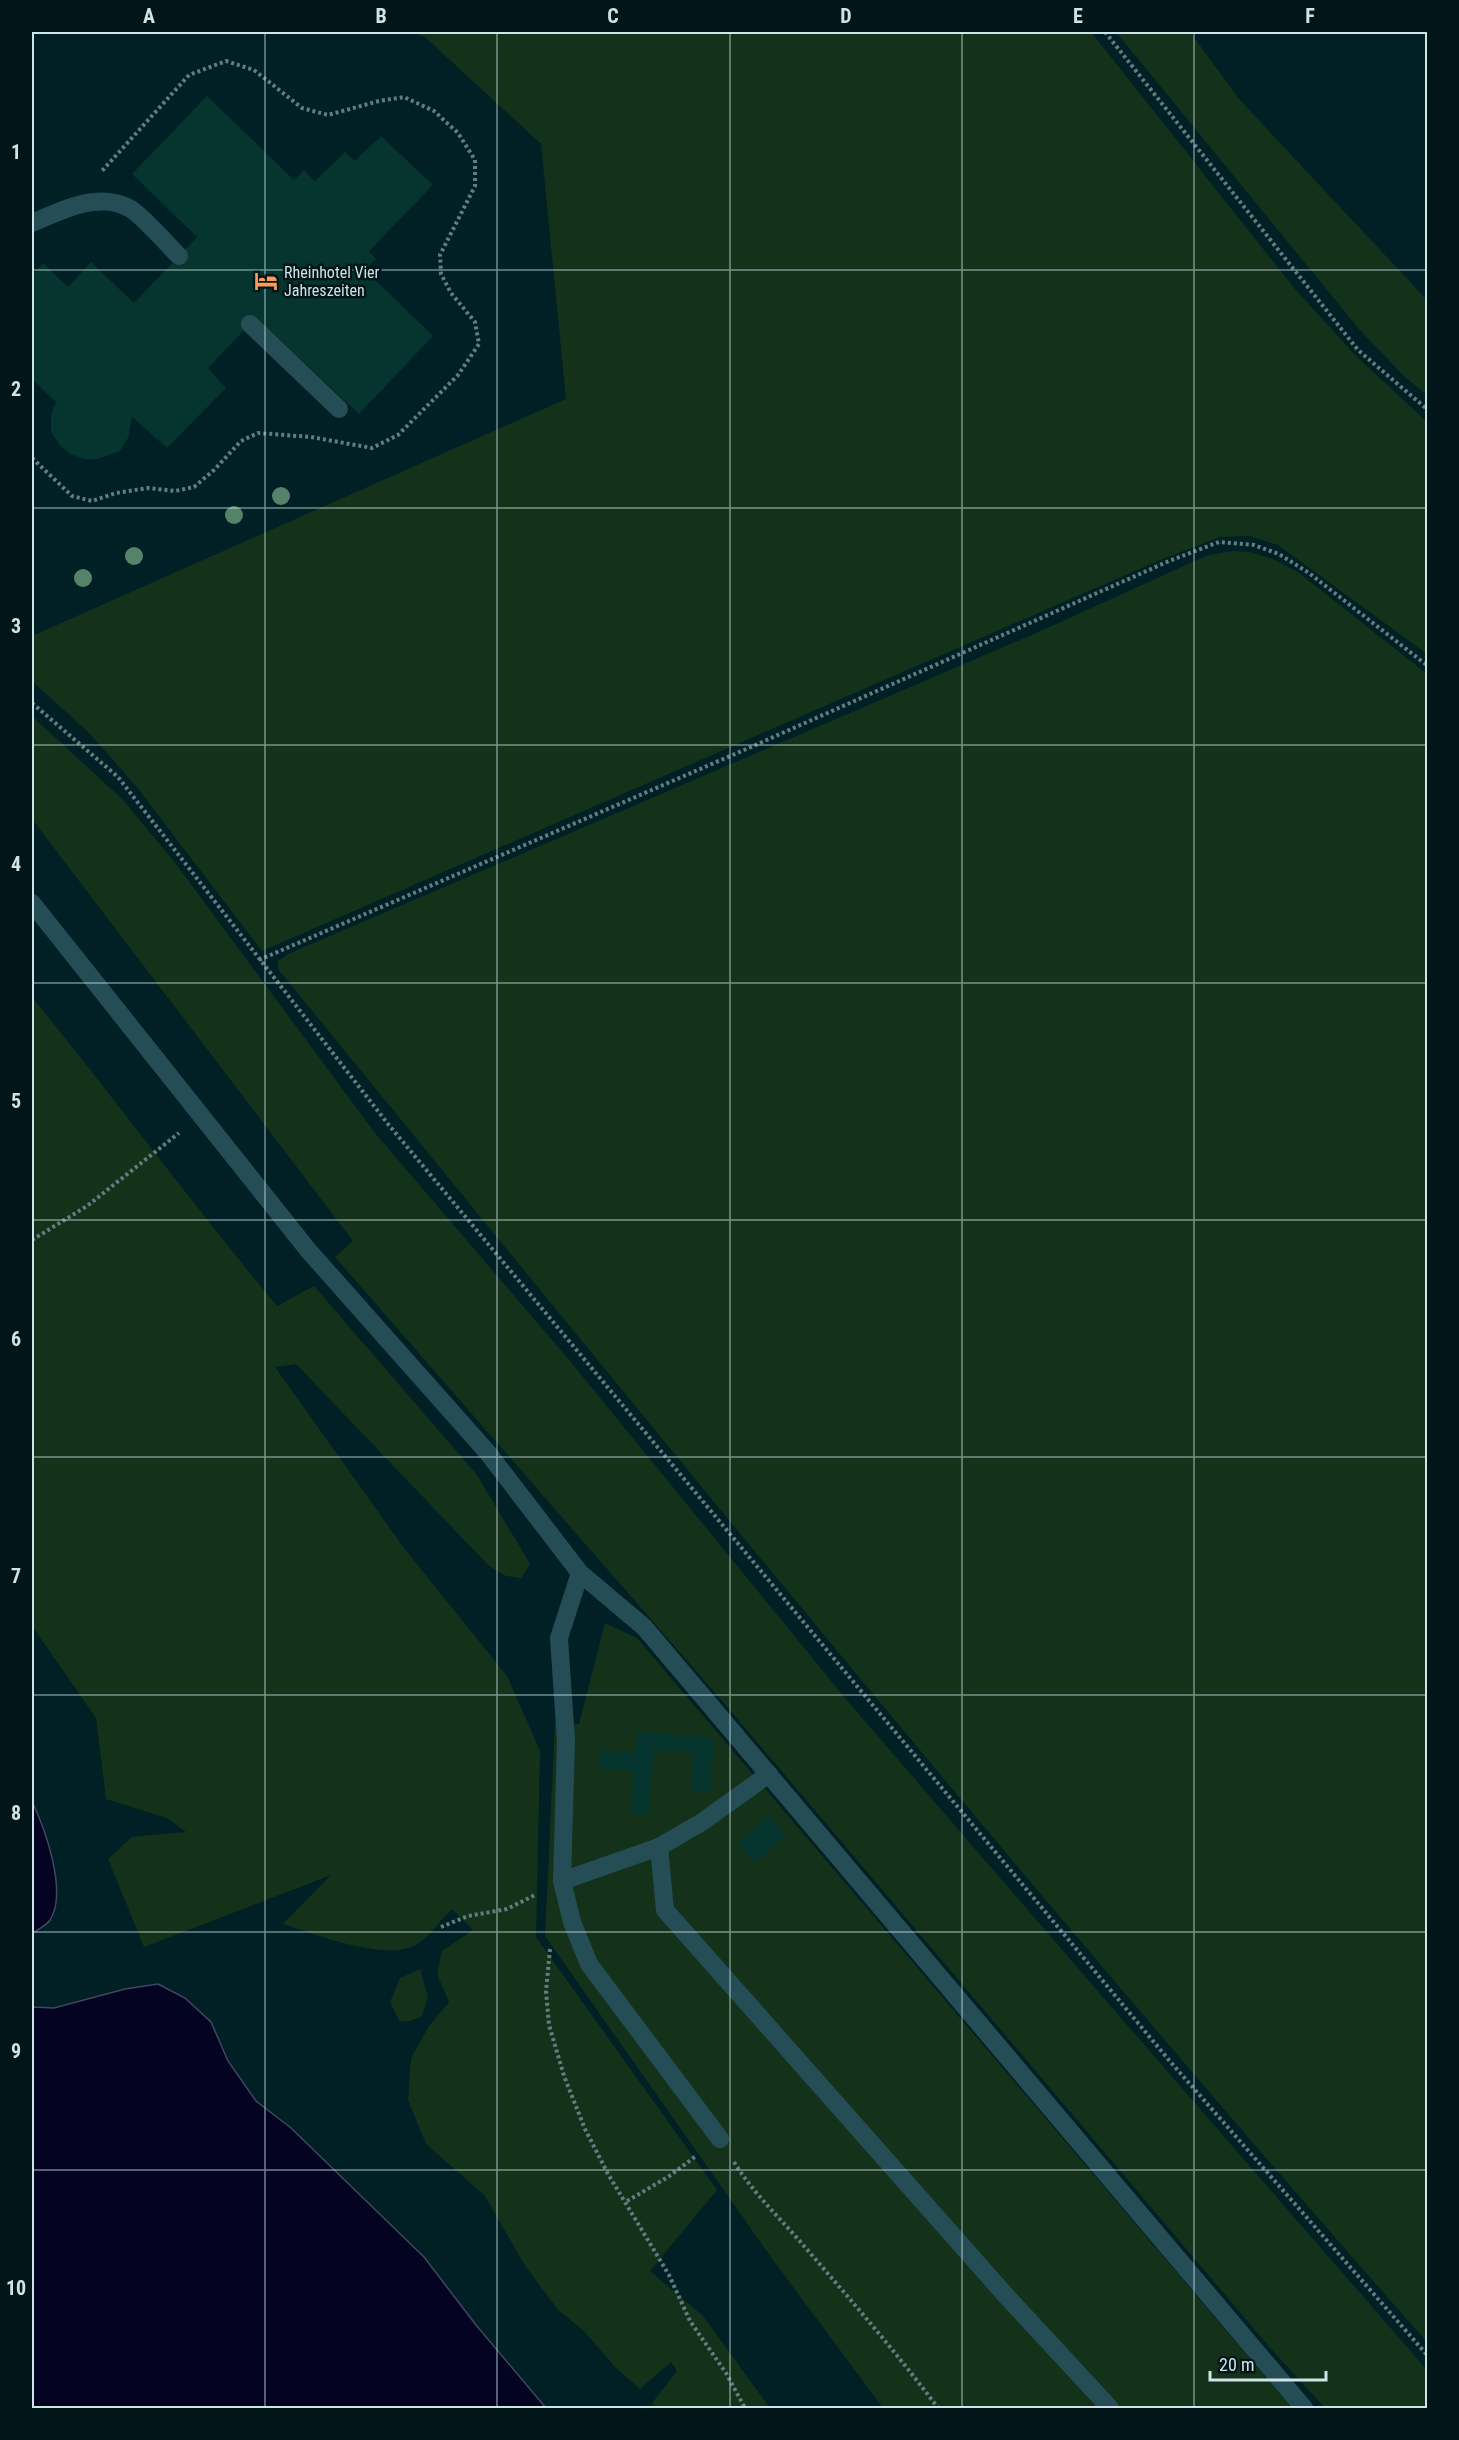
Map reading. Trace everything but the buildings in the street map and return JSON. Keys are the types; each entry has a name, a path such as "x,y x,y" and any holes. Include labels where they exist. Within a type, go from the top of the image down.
{"lane":[{"path":"32,223 69,208 100,200 129,208 179,256"},
{"path":"250,324 339,409"},
{"path":"32,903 308,1250 488,1453 580,1573 644,1627 1304,2409"},
{"path":"580,1573 559,1638 566,1741 562,1881 572,1922 589,1964 720,2139"},
{"path":"562,1881 659,1847 702,1822 769,1774"},
{"path":"659,1847 665,1910 1110,2409"}],"path":[{"path":"1105,32 1358,350 1428,410"},
{"path":"32,458 72,496 92,501 116,493 148,488 175,491 194,487 214,470 240,441 258,433 310,437 372,448 398,435 458,375 479,344 475,322 451,293 441,274 440,255 475,186 475,159 458,133 434,111 404,96 380,100 328,115 302,108 254,70 226,61 189,75 69,208"},
{"path":"259,960 751,747 1169,561 1219,542 1254,545 1279,554 1309,573 1428,666"},
{"path":"32,703 118,777 396,1133 1168,2060 1428,2356"},
{"path":"32,1239 87,1206 201,1116"},
{"path":"441,1927 468,1916 507,1909 562,1881"},
{"path":"550,1940 546,1991 549,2025 564,2076 585,2129 669,2274 690,2321 726,2373 745,2409"},
{"path":"627,2201 668,2177 720,2139 747,2183 859,2310 938,2409"}],"green space":[{"path":"411,32 1091,32 1295,289 1355,355 1427,422 1427,654 1278,545 1249,536 1220,537 1160,560 262,951 136,786 88,732 32,681 32,636 566,399 541,144 425,37"},
{"path":"1116,32 1190,32 1239,99 1427,300 1427,395 1405,377 1359,329"},
{"path":"1233,551 1250,552 1273,559 1298,572 1427,674 1427,2342 1280,2174 989,1833 703,1489 278,969 278,961 288,954 1034,634 1208,555"},
{"path":"32,716 123,800 176,864 375,1133 570,1361 845,1698 1427,2370 1427,2408 1325,2408 1271,2349 724,1703 335,1257 353,1241 32,819"},
{"path":"32,997 277,1306 314,1286 477,1475 530,1564 521,1578 506,1576 489,1566 296,1364 275,1367 404,1548 507,1676 540,1751 536,1937 717,2190 650,2271 703,2316 770,2408 656,2408 652,2403 677,2371 671,2362 640,2389 615,2367 583,2330 558,2310 524,2264 485,2196 426,2144 408,2100 411,2058 429,2026 449,2002 437,1974 442,1951 473,1930 452,1909 419,1943 406,1949 372,1949 352,1945 283,1924 331,1875 144,1947 108,1859 132,1837 186,1832 167,1818 106,1799 96,1718 32,1626"},
{"path":"605,1623 637,1638 1292,2408 883,2408 773,2260 545,1936 555,1723 579,1724"},
{"path":"420,1969 428,1997 422,2016 400,2022 390,2002 400,1978"}],"water":[{"path":"32,1801 53,1861 57,1894 50,1920 32,1934"},
{"path":"158,1984 185,1998 211,2022 228,2061 256,2101 291,2128 424,2257 476,2325 546,2408 32,2408 32,2007 54,2008 125,1989"}],"place":[{"name":"Rheinhotel Vier Jahreszeiten","path":"266,281"}]}
